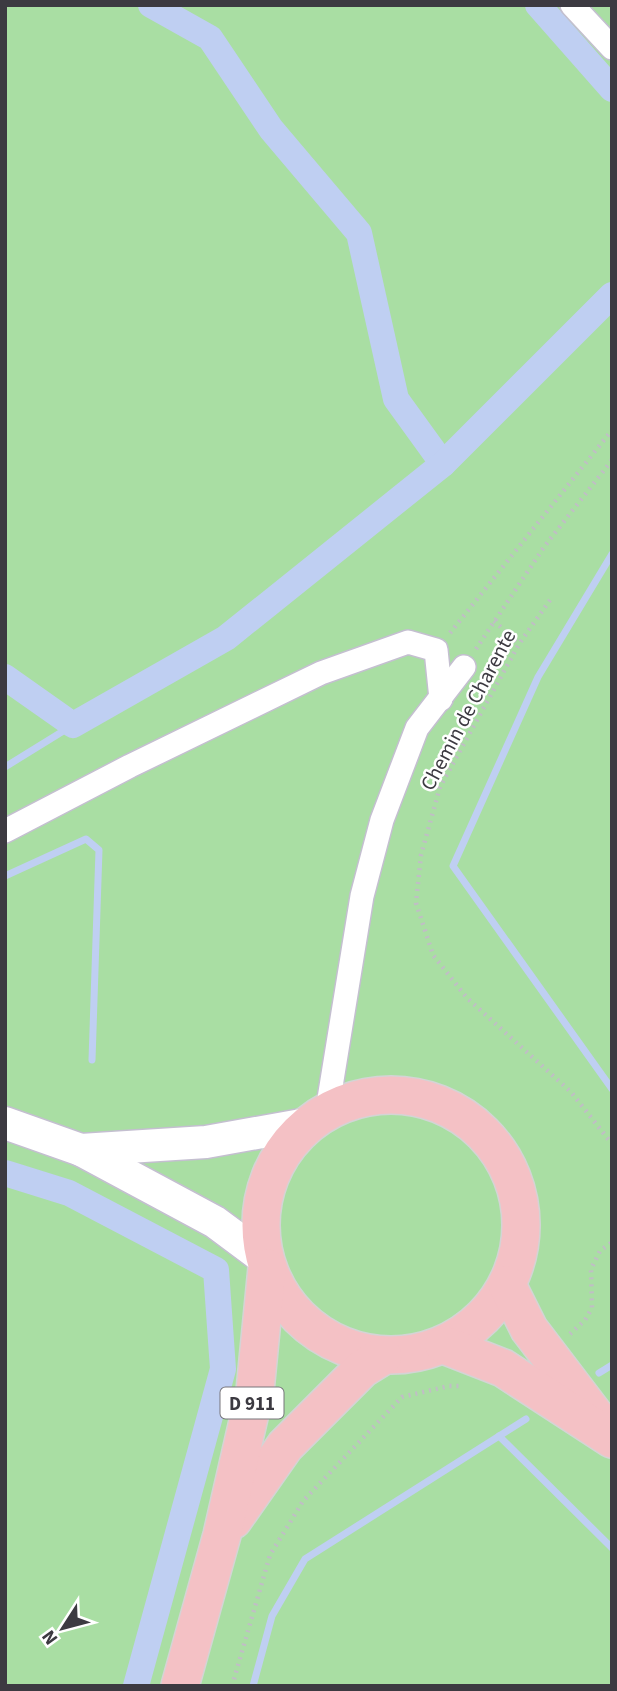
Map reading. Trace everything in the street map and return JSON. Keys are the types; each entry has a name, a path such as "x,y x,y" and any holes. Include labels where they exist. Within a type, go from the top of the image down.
{"main road":[{"path":"81,1150 206,1142 317,1118 346,1102 367,1097 410,1096 450,1109 485,1135 498,1151 509,1170 520,1210 519,1248 507,1284 496,1303 463,1334 444,1345 414,1354 383,1356 346,1348 312,1329 285,1302 267,1264 260,1215 264,1194 280,1156 317,1118"},
{"path":"5,1123 81,1150 215,1222 267,1264"},
{"name":"D 911","path":"180,1686 222,1535 254,1391 267,1264"},
{"path":"507,1284 529,1329 612,1438"},
{"path":"444,1345 503,1368 612,1438"},
{"name":"D 911","path":"222,1535 285,1446 362,1369 383,1356"}],"street":[{"path":"572,5 612,48"},
{"path":"5,831 130,766 321,673 408,642 436,650 441,699"},
{"path":"317,1118 362,896 382,820 417,728 464,667"}],"path":[{"path":"436,650 612,430"},
{"path":"464,667 544,547 612,460"},
{"name":"Chemin de Charente","path":"550,600 519,644 440,786 421,855 416,903 433,956 467,998 571,1092 612,1144"},
{"path":"494,621 519,644"},
{"path":"569,1335 585,1320 592,1308 591,1269 600,1251 612,1242"},
{"path":"232,1686 270,1555 303,1501 402,1397 449,1386 468,1386"}],"green space":[{"path":"5,5 612,5 612,1686 5,1686"}],"waterway":[{"path":"151,5 210,38 271,129 359,233 396,399 443,464"},
{"path":"538,5 612,89"},
{"path":"5,677 73,725 226,638 443,464 612,295"},
{"path":"612,554 538,677 453,866 612,1089"},
{"path":"5,767 73,725"},
{"path":"5,876 86,839 99,850 92,1060"},
{"path":"5,1173 69,1193 216,1270 223,1369 136,1686"},
{"path":"599,1373 612,1365"},
{"path":"253,1686 272,1616 305,1559 526,1419"},
{"path":"499,1436 612,1548"}]}
